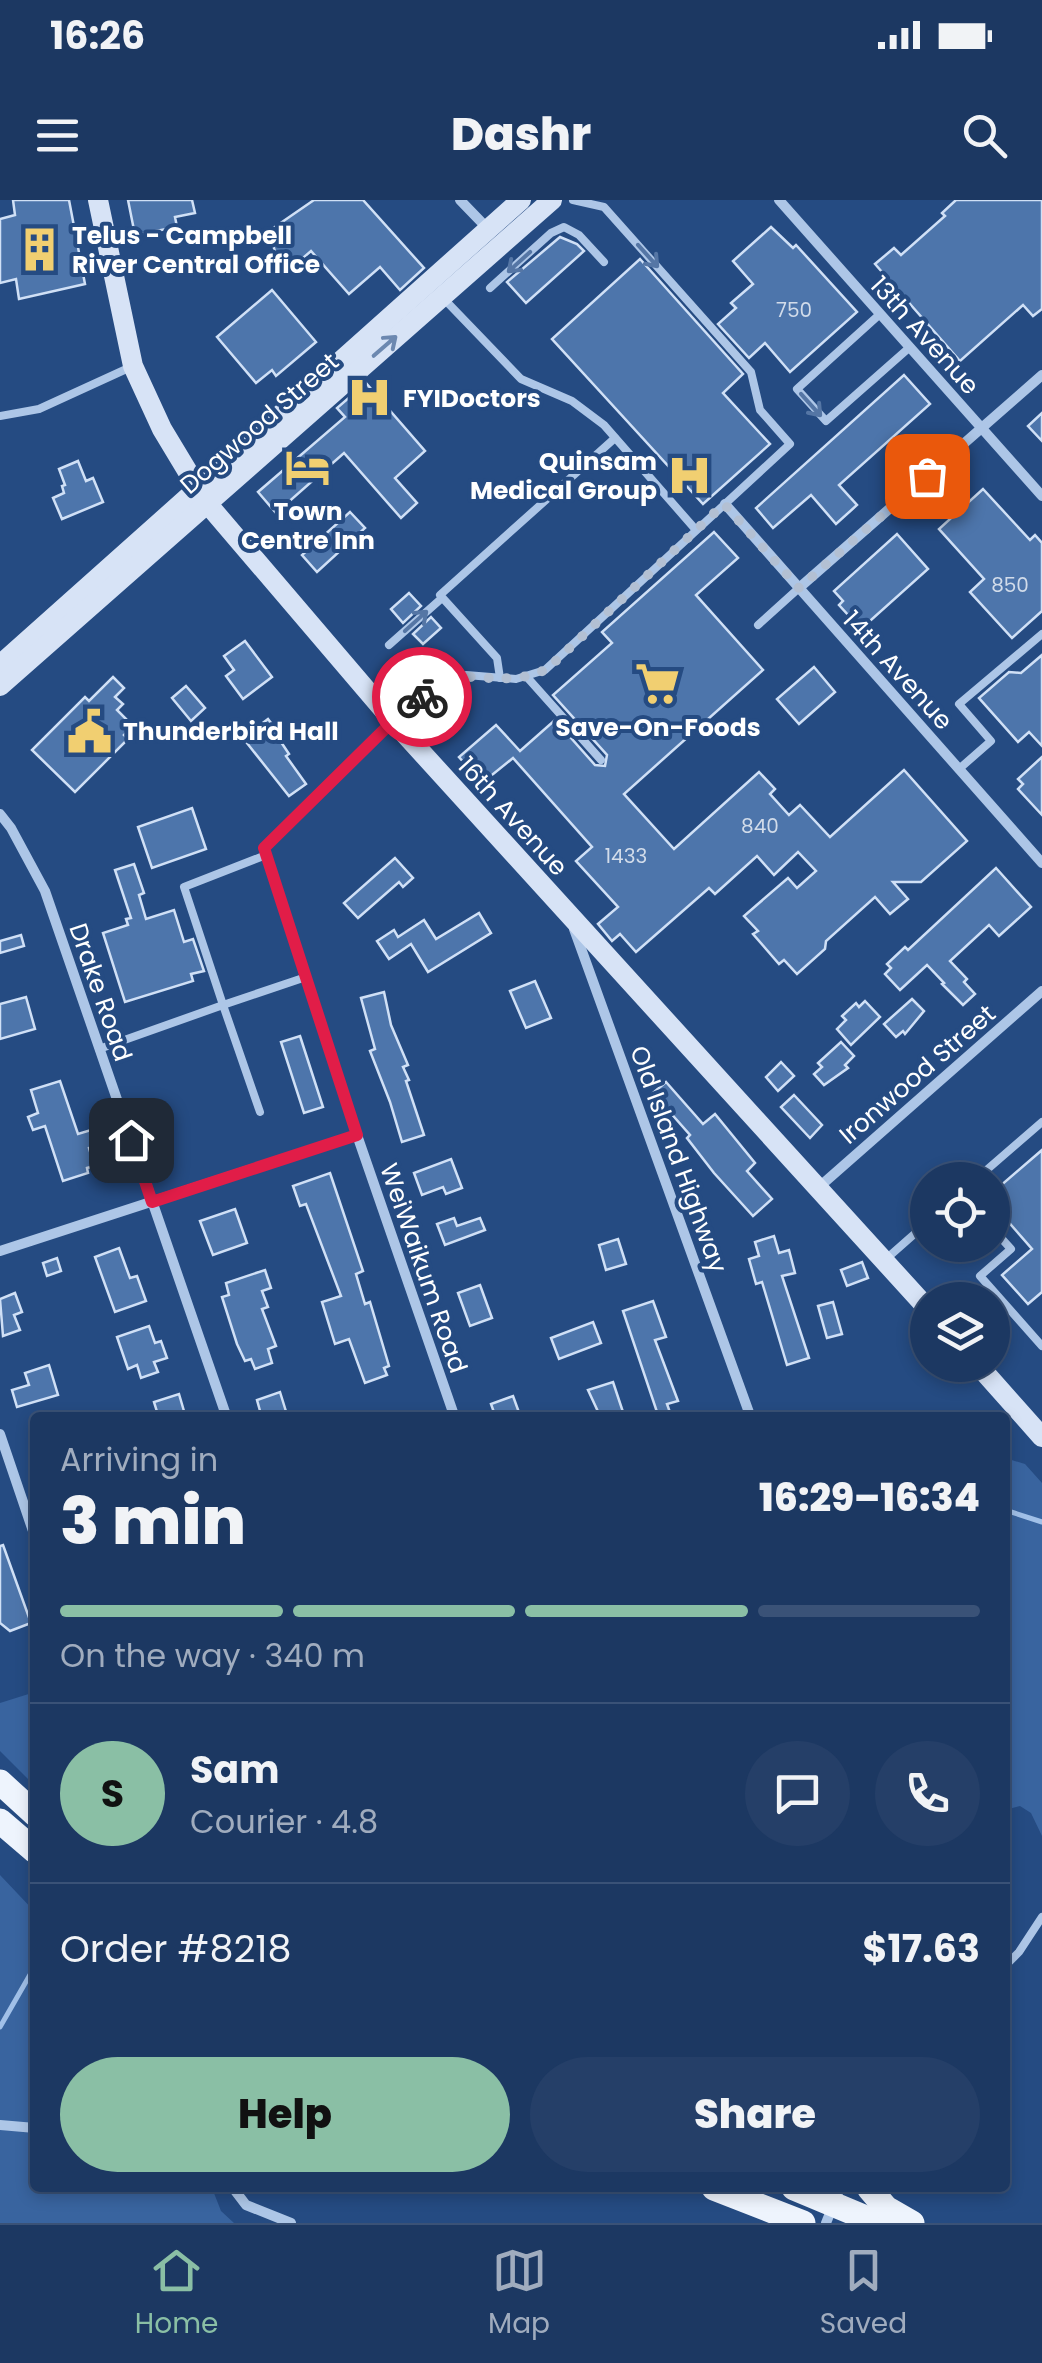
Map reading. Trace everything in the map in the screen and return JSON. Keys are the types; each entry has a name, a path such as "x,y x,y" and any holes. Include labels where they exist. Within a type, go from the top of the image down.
{"main road":[{"path":"0,1782 30,1809"},
{"path":"0,1821 30,1847"},
{"path":"704,2192 761,2223"},
{"path":"724,2192 803,2223"},
{"path":"803,2192 878,2223"},
{"path":"872,2192 886,2208 912,2223"}],"street":[{"name":"16th Avenue","path":"98,200 133,366 162,429 201,495 393,721 910,1289"},
{"path":"460,200 488,229"},
{"name":"Dogwood Street","path":"435,289 488,229 521,200"},
{"name":"Dogwood Street","path":"0,665 435,289 552,200"},
{"name":"13th Avenue","path":"778,200 1042,496"},
{"path":"799,588 1042,375"},
{"name":"Dogwood Street","path":"0,686 201,495"},
{"name":"14th Avenue","path":"724,504 1042,863"},
{"path":"266,855 264,848 393,721"},
{"name":"Drake Road","path":"0,814 45,891 225,1412"},
{"name":"WeiWaikum Road","path":"266,855 453,1412"},
{"name":"Old Island Highway","path":"569,914 750,1412"},
{"name":"Ironwood Street","path":"818,1188 1042,991"},
{"path":"0,1251 357,1135"},
{"path":"994,1382 1040,1431"},
{"path":"0,1434 30,1522"},
{"path":"0,2125 30,2128"},
{"path":"236,2192 246,2205 291,2223"}],"lane":[{"path":"393,721 441,682 466,676 526,676 546,670 790,444 760,410 751,372 739,358 604,207 573,200"},
{"path":"490,288 551,233 564,228 579,235 604,262"},
{"path":"435,289 522,380 572,401 614,438 696,530"},
{"path":"880,314 797,389 826,421 910,347"},
{"path":"0,416 39,409 133,366"},
{"path":"500,678 496,658 440,595 614,438"},
{"path":"758,624 799,588"},
{"path":"389,645 442,598"},
{"path":"959,769 991,741 959,704 1042,634"},
{"path":"526,676 601,760"},
{"path":"260,1112 184,887 266,855"},
{"path":"100,1049 306,977"},
{"path":"996,1162 1042,1122"},
{"path":"884,1260 910,1238"},
{"path":"996,1262 980,1276 1042,1346"},
{"path":"1010,1961 1042,1917"}],"shaded area":[{"path":"1010,1460 1025,1464 1042,1483 1042,1836 1031,1813 1020,1806 1010,1809"},
{"path":"30,1694 30,1781 0,1751 0,1703"},
{"path":"0,1875 30,1907 30,2192 214,2192 221,2211 234,2223 0,2223"}],"building":[{"name":"Telus - Campbell River Central Office","path":"13,200 69,200 85,284 19,299 16,279 0,283 0,219 15,215"},
{"path":"128,200 192,200 195,213 175,217 177,227 135,235"},
{"path":"314,200 363,200 424,268 400,290 380,267 349,294 311,251 288,271 276,255 269,231"},
{"path":"956,200 1042,200 1042,309 1033,316 1023,305 960,361 875,264 894,248 901,255 945,216 942,213"},
{"path":"771,227 793,248 796,245 857,312 790,372 765,343 749,358 718,324 736,308 731,303 753,284 733,261"},
{"path":"560,237 584,251 526,303 507,282"},
{"path":"640,259 743,374 723,393 770,444 703,504 552,339"},
{"path":"272,290 316,342 276,376 272,370 256,383 217,337"},
{"path":"904,375 930,404 839,485 857,505 836,524 811,495 773,528 756,508"},
{"path":"366,383 425,451 395,478 417,503 401,518 344,453 276,513 258,492 345,417 337,408"},
{"path":"1042,413 1042,441 1028,426"},
{"path":"78,461 86,481 93,478 103,502 62,519 53,498 64,493 59,469"},
{"path":"983,489 1030,540 1035,535 1042,543 1042,611 1012,638 970,592 984,579 939,529"},
{"path":"350,512 365,528 317,572 302,555"},
{"path":"714,532 738,558 696,595 763,670 624,794 674,849 759,772 775,789 770,794 789,815 800,805 830,837 904,770 967,841 921,882 893,882 908,899 890,914 875,897 826,941 825,949 797,974 784,960 779,964 753,934 758,931 744,916 788,878 797,888 816,871 798,852 774,875 757,856 715,894 709,888 636,952 620,934 612,941 598,924 618,907 576,861 592,847 513,758 482,783 459,757 496,725 520,751 555,720 595,765 605,766 607,755 553,695 612,643 602,632"},
{"path":"897,534 928,569 861,629 839,605 843,601 834,591"},
{"path":"409,593 421,606 403,623 391,609"},
{"path":"431,617 441,628 423,644 413,634"},
{"path":"245,641 272,677 243,699 226,676 234,670 224,656"},
{"path":"1042,655 1042,746 1029,732 1018,742 979,698 1009,672 1021,673"},
{"path":"814,667 835,692 799,724 777,699"},
{"name":"Thunderbird Hall","path":"113,677 124,688 115,697 123,704 117,710 133,726 124,735 128,739 75,792 32,750 85,697 89,701"},
{"path":"186,686 205,708 191,721 172,698"},
{"path":"268,719 282,737 279,739 289,754 286,756 306,784 289,796 243,738"},
{"path":"1042,757 1042,815 1018,789 1023,784 1018,779"},
{"path":"192,808 206,849 152,868 138,827"},
{"path":"395,858 413,878 403,887 399,882 358,918 344,903"},
{"path":"134,864 144,893 139,895 146,919 174,910 184,942 193,939 204,971 191,974 193,981 125,1002 103,933 128,925 126,919 131,918 115,870"},
{"path":"996,868 1031,907 999,936 989,925 950,961 975,994 963,1005 927,965 900,990 885,974 891,968 887,964 905,947 908,950"},
{"path":"479,913 491,933 428,972 411,944 389,959 377,941 394,930 398,937 424,920 436,939"},
{"path":"21,935 24,946 0,953 0,941"},
{"path":"535,981 551,1018 526,1028 510,991"},
{"path":"384,992 391,1025 408,1065 403,1067 409,1080 406,1081 424,1135 402,1142 370,1051 375,1049 361,998"},
{"path":"26,997 35,1029 0,1039 0,1004"},
{"path":"912,999 924,1011 905,1034 903,1031 896,1037 884,1024"},
{"path":"865,1001 880,1017 851,1045 837,1029 846,1020 842,1016 856,1003 859,1007"},
{"path":"300,1036 323,1107 304,1113 281,1042"},
{"path":"841,1042 854,1056 845,1065 848,1068 824,1085 814,1074 822,1067 818,1063"},
{"path":"781,1062 794,1076 778,1091 766,1077"},
{"path":"60,1081 78,1134 91,1130 96,1145 89,1148 94,1166 87,1168 88,1173 63,1181 45,1126 33,1130 28,1117 38,1113 31,1090"},
{"path":"666,1082 703,1124 715,1114 755,1163 747,1171 772,1199 753,1216 714,1173 687,1138 690,1135 653,1093"},
{"path":"794,1095 822,1125 810,1138 781,1107"},
{"path":"1042,1150 1042,1292 1028,1304 1002,1275 1032,1249 1010,1224 1010,1178"},
{"path":"451,1159 462,1188 446,1194 443,1187 422,1195 414,1173"},
{"path":"330,1173 363,1271 356,1274 365,1304 370,1302 389,1366 384,1368 387,1375 365,1383 349,1339 335,1344 322,1302 341,1296 306,1204 300,1206 293,1186"},
{"path":"235,1209 247,1243 213,1255 200,1221"},
{"path":"454,1218 457,1226 480,1218 485,1230 445,1245 437,1224"},
{"path":"774,1236 779,1253 789,1250 795,1273 782,1276 809,1358 787,1365 762,1282 756,1284 749,1259 759,1256 755,1242"},
{"path":"618,1239 626,1264 606,1270 599,1245"},
{"path":"119,1248 130,1278 137,1276 146,1301 115,1312 95,1257"},
{"path":"57,1258 61,1271 47,1276 43,1263"},
{"path":"862,1262 868,1278 847,1286 841,1270"},
{"path":"265,1270 271,1288 262,1291 268,1307 262,1309 276,1346 268,1349 272,1363 255,1369 251,1359 245,1361 237,1344 222,1297 229,1295 226,1283"},
{"path":"480,1285 492,1318 470,1326 458,1293"},
{"path":"15,1293 22,1312 14,1315 20,1330 3,1336 0,1299"},
{"path":"653,1301 666,1337 655,1340 678,1401 667,1404 670,1412 657,1412 623,1311"},
{"path":"833,1302 842,1334 827,1338 818,1306"},
{"path":"593,1322 601,1343 559,1359 551,1338"},
{"path":"149,1326 155,1343 161,1341 167,1358 154,1362 158,1372 141,1378 137,1365 128,1369 117,1337"},
{"path":"49,1365 58,1395 17,1407 12,1390 29,1385 25,1373"},
{"path":"613,1382 623,1412 598,1412 588,1390"},
{"path":"280,1392 286,1412 260,1412 257,1400"},
{"path":"179,1394 184,1412 157,1412 154,1402"},
{"path":"513,1396 519,1412 494,1412 491,1404"},
{"path":"3,1545 30,1620 10,1631 0,1623"}],"waterway":[{"path":"1010,1512 1042,1522"},
{"path":"0,2027 30,1975"}],"way so far":[{"path":"422,697 441,682 466,676 516,678 546,670 724,504 799,588 927,476"}],"place":[{"name":"Telus - Campbell River Central Office","path":"39,249"},
{"name":"FYIDoctors","path":"370,398"},
{"name":"Town Centre Inn","path":"308,467"},
{"name":"Quinsam Medical Group","path":"690,475"},
{"name":"Save-On-Foods","path":"658,683"},
{"name":"Thunderbird Hall","path":"90,731"}],"route":[{"path":"131,1140 152,1202 357,1135 264,848 422,697"}]}
